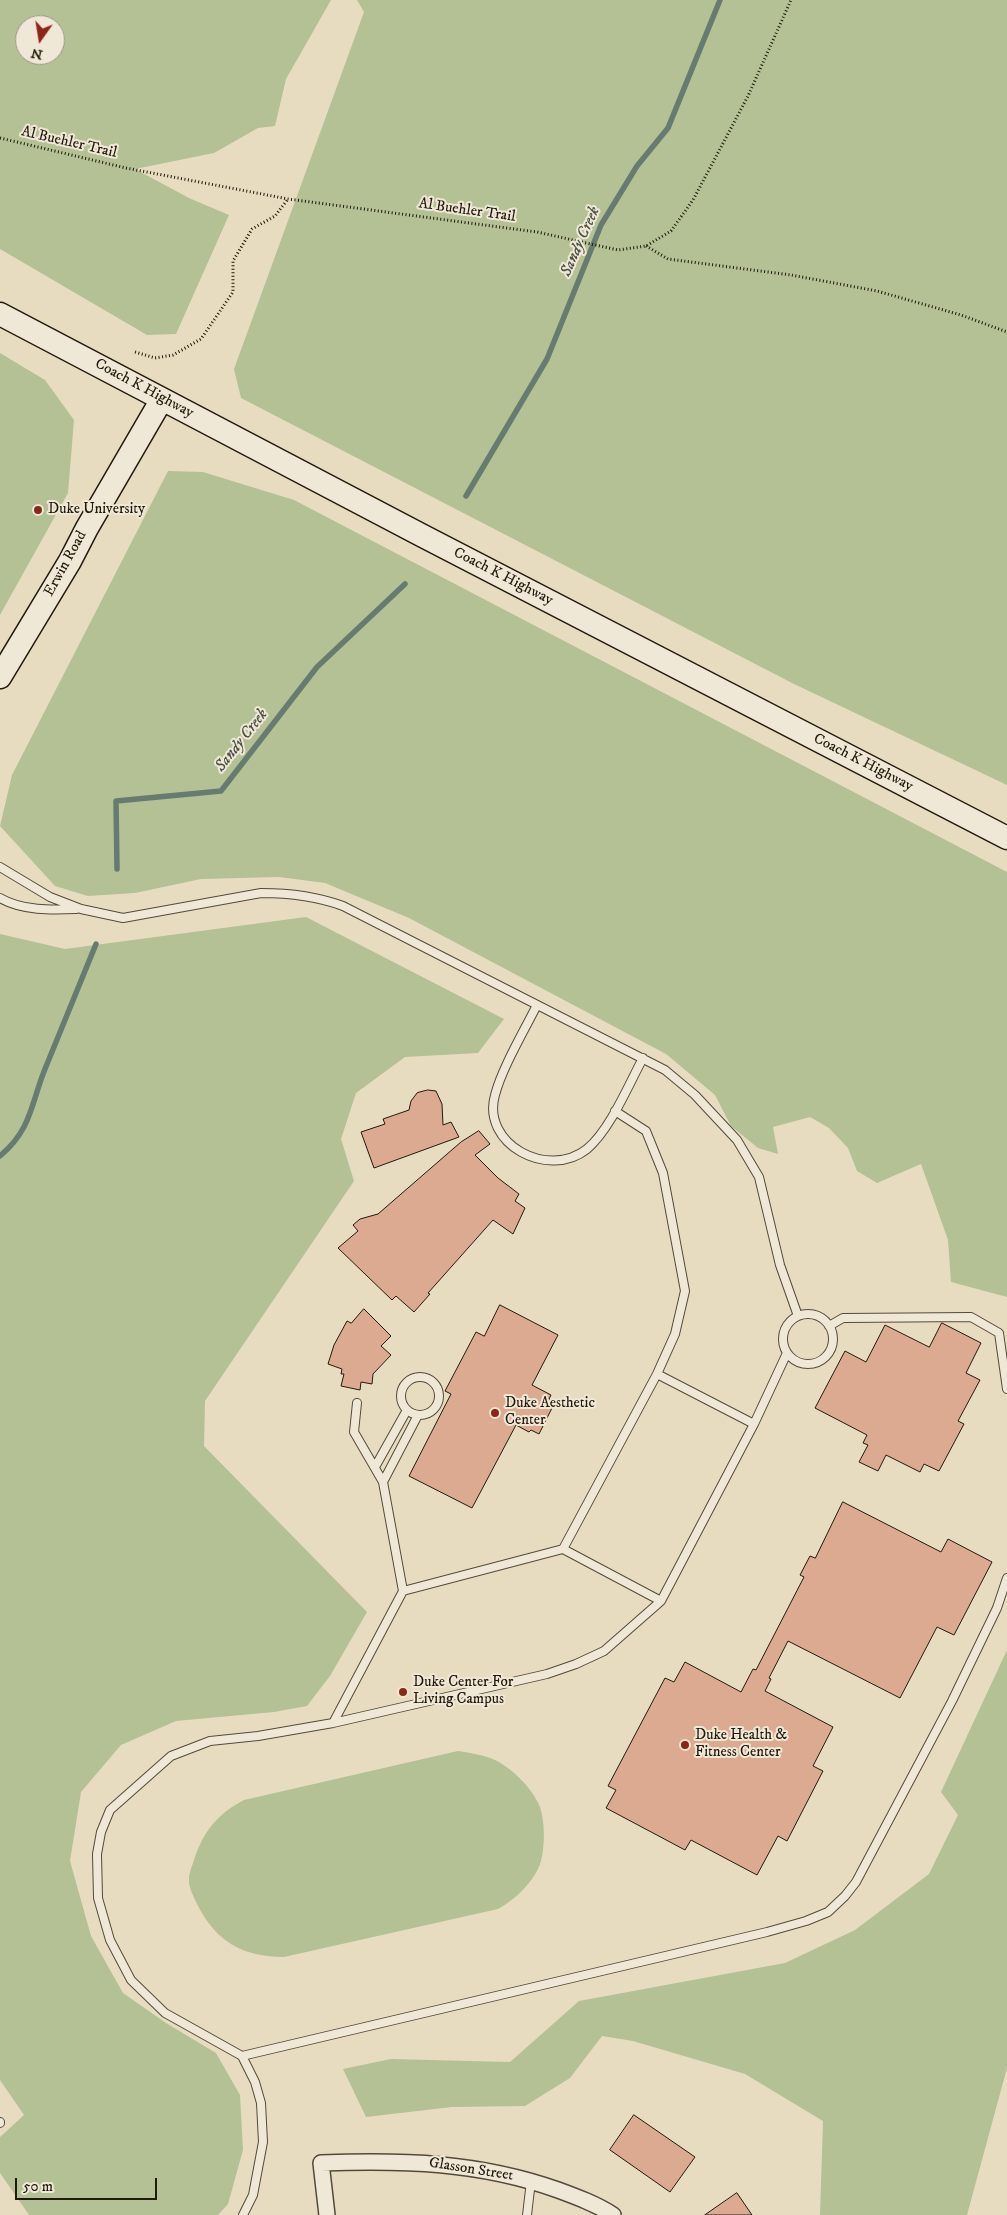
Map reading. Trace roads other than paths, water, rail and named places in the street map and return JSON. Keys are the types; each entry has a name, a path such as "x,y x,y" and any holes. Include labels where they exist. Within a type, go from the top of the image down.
{"main road":[{"name":"Coach K Highway","path":"0,314 1007,838"},
{"name":"Erwin Road","path":"0,678 70,562 87,528 162,399"}],"street":[{"name":"Glasson Street","path":"327,2215 321,2163 386,2161 419,2162 499,2173 531,2181 582,2199 613,2215"}],"lane":[{"path":"0,867 50,897 81,908 123,918 261,894 280,893 322,898 343,906 664,1070 695,1095 737,1140 758,1177 780,1265 798,1316"},
{"path":"0,898 8,903 47,910 81,908"},
{"path":"537,1005 494,1096 494,1117 503,1135 525,1154 543,1160 558,1162 567,1160 587,1149 597,1139 614,1111 642,1058"},
{"path":"563,1549 657,1374 675,1334 685,1291 663,1173 646,1130 614,1111"},
{"path":"808,1314 817,1316 829,1326 833,1340 832,1349 820,1362 808,1365 800,1363 787,1353 783,1344 783,1335 791,1321 798,1316 808,1314"},
{"path":"829,1326 842,1318 971,1317 999,1333 1007,1389"},
{"path":"243,2215 253,2195 263,2142 261,2103 255,2082 242,2056 165,2013 131,1980 110,1940 98,1898 97,1854 110,1810 172,1756 210,1741 258,1736 333,1723 547,1674 576,1664 604,1650 661,1601 754,1424 787,1353"},
{"path":"657,1374 754,1424"},
{"path":"425,1378 435,1384 438,1390 438,1402 430,1412 418,1415 407,1410 401,1399 403,1387 412,1379 425,1378"},
{"path":"333,1723 403,1591 383,1482 361,1448 354,1432 357,1404"},
{"path":"375,1467 407,1410"},
{"path":"383,1482 418,1415"},
{"path":"403,1591 563,1549 661,1601"},
{"path":"242,2056 767,1932 806,1921 828,1912 845,1896 866,1865 952,1701 997,1608 1007,1578"},
{"path":"527,2215 531,2181"}],"waterway":[{"name":"Sandy Creek","path":"466,496 547,359 601,225 637,166 668,128 720,0"},
{"name":"Sandy Creek","path":"117,869 116,801 221,791 317,667 405,584"},
{"name":"Sandy Creek","path":"0,1156 11,1146 25,1126 40,1081 96,944"}],"place":[{"name":"Duke University","path":"38,510"},
{"name":"Duke Aesthetic Center","path":"495,1413"},
{"name":"Duke Center For Living Campus","path":"403,1692"},
{"name":"Duke Health & Fitness Center","path":"685,1745"}]}
